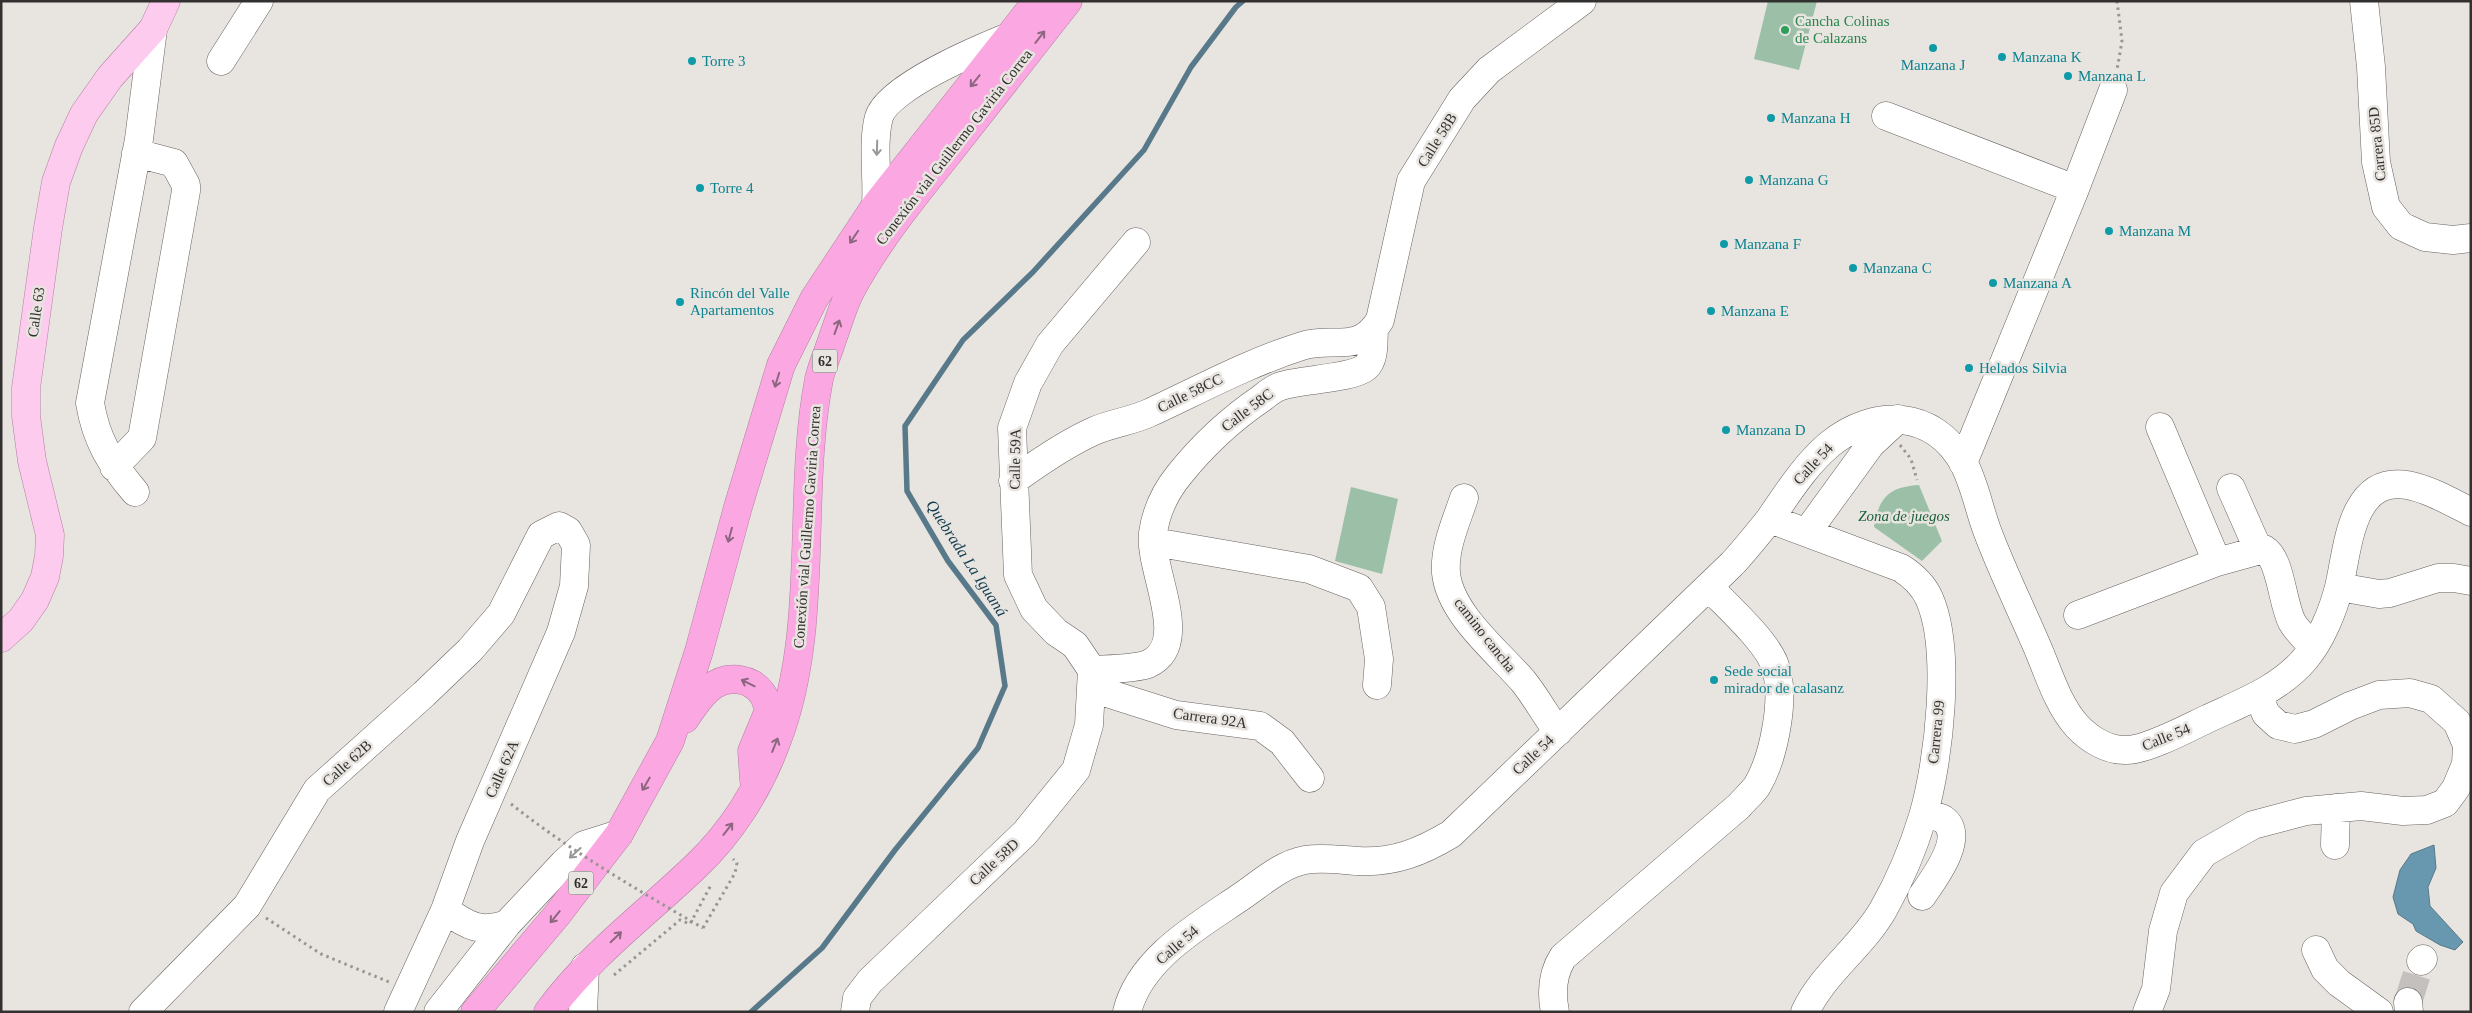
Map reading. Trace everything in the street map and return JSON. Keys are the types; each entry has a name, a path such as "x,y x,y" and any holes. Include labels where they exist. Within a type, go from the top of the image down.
{"highway":[{"name":"Conexión vial Guillermo Gaviria Correa","path":"475,1012 557,915 619,834 670,741 700,651 738,507 781,365 814,299 876,205 1037,1"},
{"name":"Conexión vial Guillermo Gaviria Correa","path":"548,1012 585,967 620,933 696,866 737,817 755,789 776,744 788,706 797,664 805,580 807,492 820,377 849,293 896,221 1068,1"},
{"path":"670,741 697,701 716,682 730,678 748,681 761,692 769,710 752,751 755,789"}],"main road":[{"name":"Calle 63","path":"1,638 22,620 35,600 45,577 49,556 50,535 32,461 26,416 26,388 56,182 69,146 84,114 110,77 153,29 166,1"}],"street":[{"path":"221,61 259,1"},
{"name":"Calle 58B","path":"1374,331 1380,320 1411,181 1462,99 1489,70 1582,1"},
{"name":"Carrera 85D","path":"2364,1 2371,67 2376,162 2386,207 2401,226 2425,237 2462,239"},
{"path":"135,492 114,467 94,427 90,403 136,153 153,29"},
{"path":"876,205 876,149 879,117 888,101 962,56 1011,36"},
{"path":"1963,463 2075,189 2113,90"},
{"path":"1886,116 2075,189"},
{"path":"114,467 142,438 186,191 186,185 174,163 136,153"},
{"name":"Calle 59A","path":"1091,679 1075,645 1056,632 1034,609 1018,575 1012,428 1028,383 1050,344 1136,242"},
{"name":"Calle 58CC","path":"1014,481 1052,454 1095,430 1146,415 1219,378 1304,345 1360,341 1374,331"},
{"name":"Calle 58C","path":"1091,679 1147,664 1158,657 1166,648 1170,628 1155,563 1153,534 1163,499 1178,475 1217,433 1242,411 1279,386 1306,379 1356,373 1367,366 1372,357 1374,331"},
{"name":"Calle 54","path":"1127,1012 1129,1002 1144,977 1179,940 1275,873 1304,860 1389,860 1422,850 1451,834 1732,564 1770,518 1807,466 1832,443 1848,432 1878,420 1890,426 1935,429 1947,440 1963,463 1988,535 2059,698 2070,717 2086,735 2095,741 2129,751 2142,748 2258,695 2289,676 2307,658 2326,623 2339,587 2357,511 2379,490 2392,485 2408,485 2471,512"},
{"path":"1807,532 1862,456 1890,426"},
{"path":"2160,427 2217,562"},
{"path":"2231,488 2258,549"},
{"name":"camino cancha","path":"1464,498 1447,552 1446,573 1449,585 1462,612 1523,682 1558,732"},
{"name":"Carrera 99","path":"1770,518 1901,568 1911,574 1929,598 1939,640 1940,683 1934,762 1924,814 1908,860 1884,909 1862,942 1823,981 1805,1012"},
{"name":"Calle 62B","path":"144,1012 248,906 316,790 424,694 470,650 501,614 541,535 559,526"},
{"name":"Calle 62A","path":"403,1001 445,910 470,841 561,632 574,586 576,545 568,531 559,526"},
{"path":"1154,542 1309,569 1359,588 1371,607 1379,659 1377,685"},
{"path":"2078,616 2217,562 2258,549 2264,549 2272,556 2284,602 2292,623 2313,646"},
{"path":"2339,587 2379,594 2390,593 2438,578 2471,581"},
{"path":"1555,1012 1553,999 1554,980 1556,967 1563,957 1739,806 1756,788 1766,767 1778,714 1778,684 1774,663 1764,647 1709,587"},
{"name":"Carrera 92A","path":"1091,679 1176,715 1260,726 1282,742 1310,778"},
{"name":"Calle 58D","path":"855,1012 857,998 870,981 1025,833 1076,770 1089,725 1091,679"},
{"path":"2157,1004 2163,931 2174,893 2204,853 2253,825 2306,811 2360,806 2403,811 2419,810 2445,803 2456,788 2466,764 2467,745 2457,722 2431,699 2410,693 2379,695 2350,706 2314,724 2295,729 2278,725 2266,714 2258,695"},
{"path":"1951,832 1956,825 1955,803"},
{"path":"2335,845 2336,808"},
{"path":"1922,896 1943,866 1951,843 1951,832 1943,820 1924,814"},
{"path":"438,1012 507,924 542,886 584,845 619,834"},
{"path":"445,910 478,929 492,929 507,924"},
{"path":"445,910 472,947 471,968"},
{"path":"2316,950 2325,969 2334,979 2379,1012"},
{"path":"583,1012 585,967"}],"path":[{"path":"2113,90 2122,41 2117,1"},
{"path":"1890,426 1911,459 1917,480"},
{"path":"512,804 555,838 626,884 703,928 735,873 737,863 734,859 728,859"},
{"path":"610,978 680,920 690,924 712,882"},
{"path":"248,906 321,954 403,1001"}],"green space":[{"name":"Cancha Colinas de Calazans","path":"1768,1 1817,1 1799,70 1754,59"},
{"name":"Zona de juegos","path":"1919,485 1942,541 1922,561 1874,527 1879,508 1887,496 1900,488"},
{"path":"1351,487 1398,499 1382,574 1335,561"}],"water":[{"path":"2434,845 2436,868 2428,887 2430,906 2463,942 2455,950 2440,945 2416,931 2413,924 2398,914 2393,897 2400,870 2411,854"}],"waterway":[{"name":"Quebrada La Iguaná","path":"751,1012 822,948 895,850 978,748 1005,686 996,625 948,561 907,491 905,426 963,340 1033,272 1144,150 1191,67 1236,7 1243,1"}],"tunnel":[{"path":"2408,1002 2421,961"}],"place":[{"name":"Cancha Colinas de Calazans","path":"1785,30"},
{"name":"Manzana J","path":"1933,48"},
{"name":"Manzana K","path":"2002,57"},
{"name":"Torre 3","path":"692,61"},
{"name":"Manzana L","path":"2068,76"},
{"name":"Manzana H","path":"1771,118"},
{"name":"Manzana G","path":"1749,180"},
{"name":"Torre 4","path":"700,188"},
{"name":"Manzana M","path":"2109,231"},
{"name":"Manzana F","path":"1724,244"},
{"name":"Manzana C","path":"1853,268"},
{"name":"Manzana A","path":"1993,283"},
{"name":"Rincón del Valle Apartamentos","path":"680,302"},
{"name":"Manzana E","path":"1711,311"},
{"name":"Helados Silvia","path":"1969,368"},
{"name":"Manzana D","path":"1726,430"},
{"name":"Sede social mirador de calasanz","path":"1714,680"}]}
